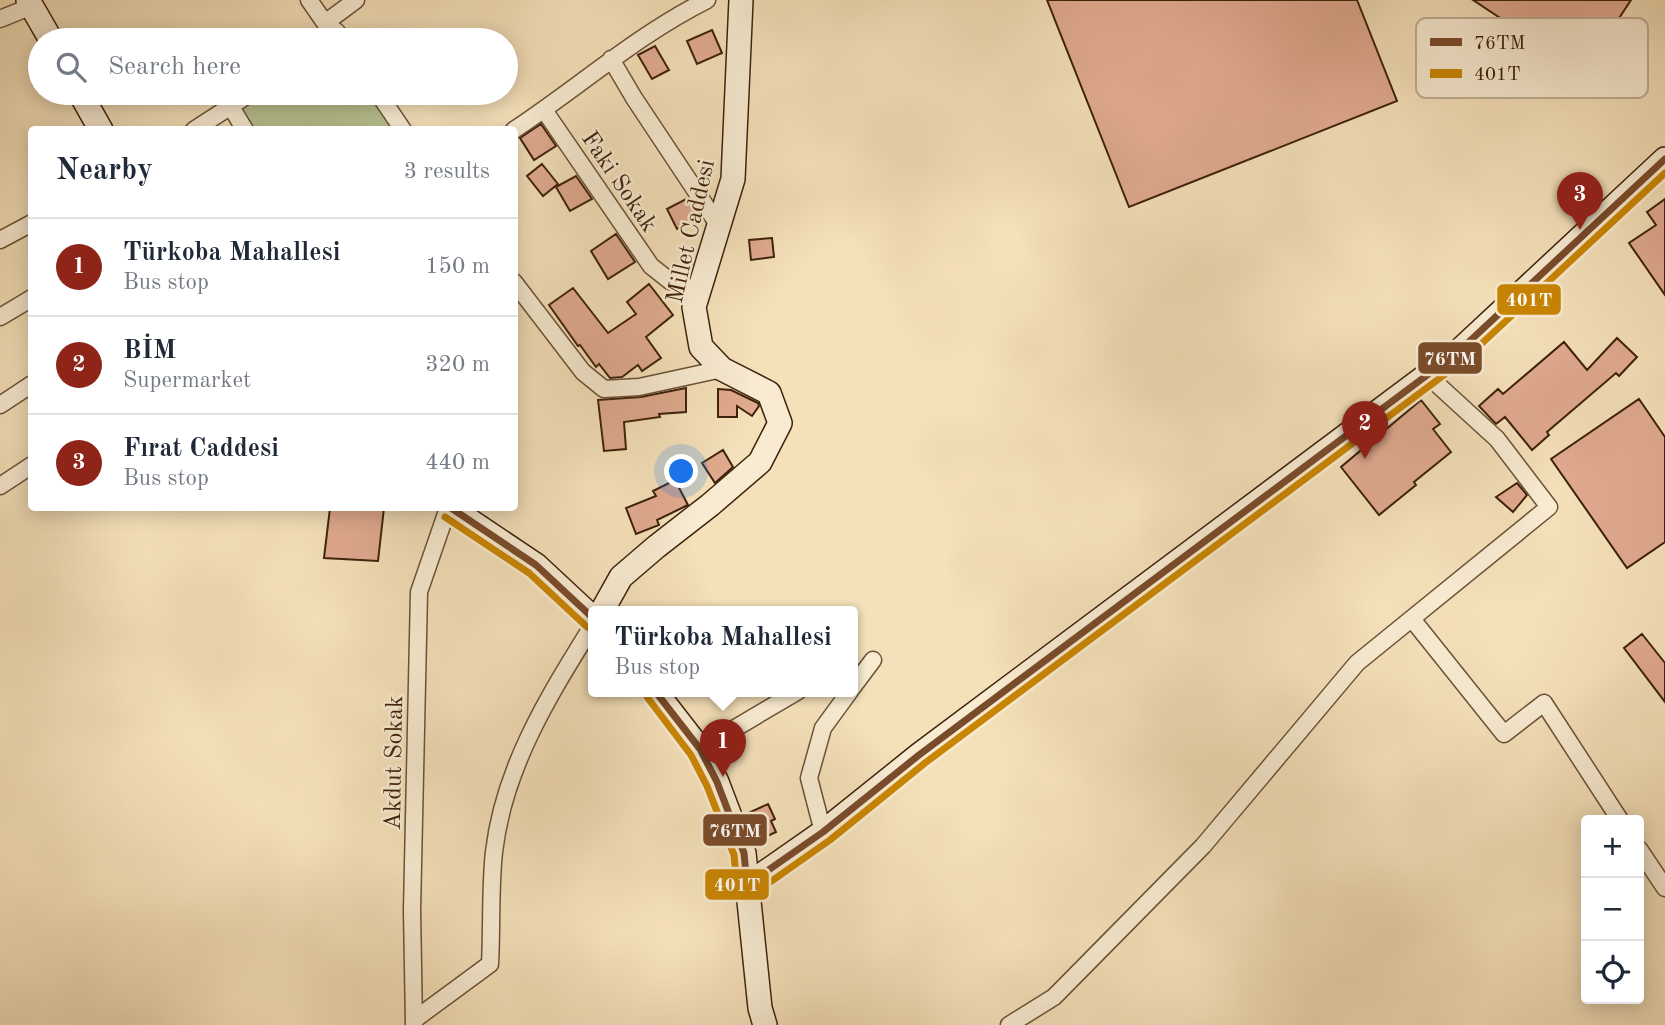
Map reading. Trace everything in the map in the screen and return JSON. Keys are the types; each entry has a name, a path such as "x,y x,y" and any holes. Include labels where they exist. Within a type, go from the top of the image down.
{"street":[{"path":"309,0 328,28"},
{"path":"336,28 356,0"},
{"path":"518,127 611,59 678,15 707,0"},
{"name":"Millet Caddesi","path":"605,606 621,578 760,462 780,423 769,393 722,369 701,347 694,307 733,179 741,0"},
{"path":"0,19 30,3 44,28"},
{"path":"611,59 719,226"},
{"path":"87,105 99,126"},
{"path":"200,126 234,105"},
{"path":"386,105 400,126"},
{"path":"231,107 243,126"},
{"name":"Faki Sokak","path":"544,110 651,267 670,281 699,291"},
{"path":"747,885 823,832 919,755 1458,352 1665,159"},
{"path":"0,240 28,225"},
{"path":"518,287 583,372 604,389 639,387 722,369"},
{"path":"0,317 28,300"},
{"path":"1009,1025 1054,997 1203,846 1357,663 1549,506 1497,439 1427,374"},
{"path":"0,405 28,387"},
{"path":"0,486 28,468"},
{"name":"Akdut Sokak","path":"414,1023 412,910 419,592 448,511"},
{"path":"454,511 537,565 588,616"},
{"path":"1412,619 1504,734 1544,704 1617,815"},
{"path":"414,1023 490,964 494,851 512,773 546,701 588,630"},
{"path":"858,680 873,660"},
{"path":"660,697 700,749 717,782 744,853 760,1008 765,1025"},
{"path":"700,749 788,697"},
{"path":"823,832 809,778 823,728 846,697"},
{"path":"1644,856 1665,888"}],"green space":[{"path":"379,105 392,126 249,126 237,106"}],"building":[{"path":"1047,0 1357,0 1397,101 1129,207"},
{"path":"1473,0 1631,0 1619,18 1500,18"},
{"path":"712,30 722,53 697,64 687,41"},
{"path":"655,46 669,70 652,79 638,55"},
{"path":"541,124 556,146 534,160 520,138"},
{"path":"542,164 558,184 543,196 527,176"},
{"path":"576,176 592,199 570,211 556,187"},
{"path":"688,198 700,217 677,229 667,209"},
{"path":"1665,199 1665,295 1629,243 1656,225 1647,212"},
{"path":"616,234 635,262 608,279 591,251"},
{"path":"772,238 774,257 751,260 749,240"},
{"path":"649,284 673,315 646,337 661,358 642,371 638,365 622,377 610,378 599,364 596,367 549,305 573,288 608,333 636,314 627,302"},
{"path":"1617,338 1637,357 1619,376 1616,373 1547,432 1549,435 1532,450 1505,417 1496,424 1479,406 1498,389 1503,394 1564,342 1587,370"},
{"path":"686,388 686,412 659,414 660,417 624,422 626,449 604,451 598,400 641,397"},
{"path":"718,389 731,390 758,403 759,406 752,416 737,406 737,417 718,417"},
{"path":"1639,399 1665,437 1665,542 1627,568 1551,459"},
{"path":"1421,400 1440,424 1433,429 1451,452 1379,515 1341,467"},
{"path":"723,450 733,467 715,483 702,463"},
{"path":"675,480 688,505 657,520 659,525 636,534 626,508 656,496 653,491"},
{"path":"1517,483 1527,495 1513,512 1496,497"},
{"path":"330,511 384,511 378,561 324,558"},
{"path":"1642,634 1665,663 1665,702 1624,648"},
{"path":"768,804 775,819 771,821 776,832 755,842 744,815"}],"transit line":[{"name":"76TM","path":"747,885 823,832 919,755 1458,352 1665,159"},
{"name":"401T","path":"753,894 830,840 925,763 1464,360 1665,173"},
{"name":"76TM","path":"455,511 536,565 588,613"},
{"name":"401T","path":"445,517 529,573 587,627"},
{"name":"401T","path":"647,697 691,755 707,786 734,855 737,886"},
{"name":"76TM","path":"660,697 700,749 717,782 744,853 747,885"}],"place":[{"name":"Fırat Caddesi","path":"1580,230"},
{"name":"BİM","path":"1365,459"},
{"name":"Türkoba Mahallesi","path":"723,777"}]}
